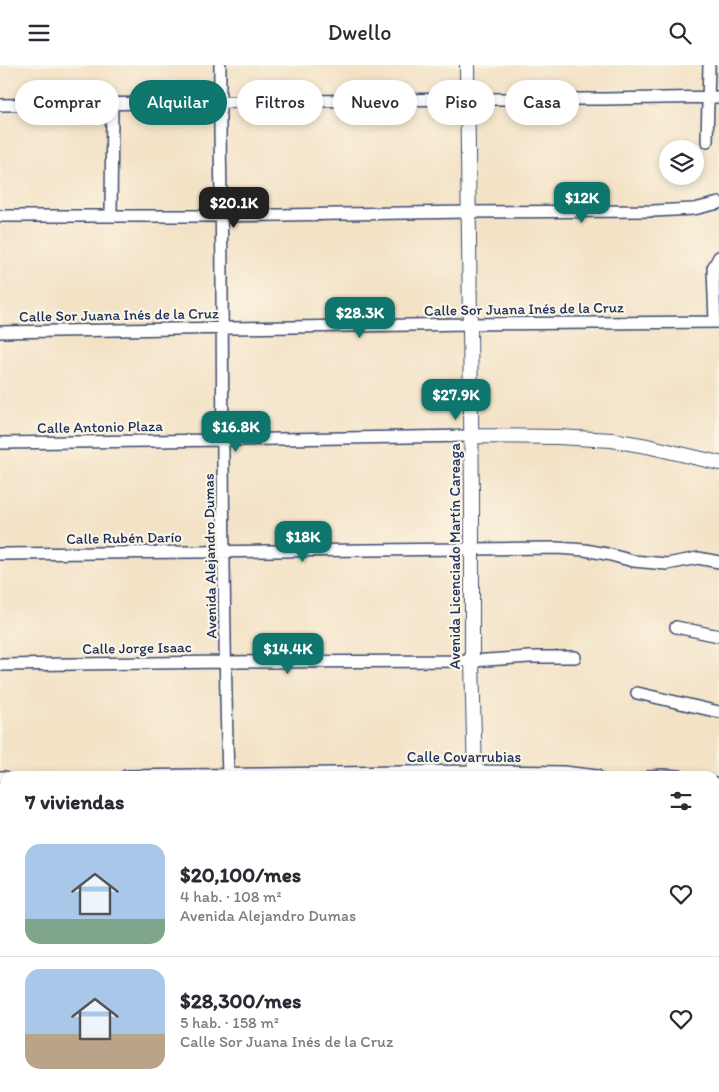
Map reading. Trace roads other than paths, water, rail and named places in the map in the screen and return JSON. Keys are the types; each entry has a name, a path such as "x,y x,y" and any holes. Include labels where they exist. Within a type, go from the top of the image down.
{"street":[{"name":"Avenida Alejandro Dumas","path":"220,65 220,80"},
{"name":"Avenida Licenciado Martín Careaga","path":"467,65 467,80"},
{"path":"707,141 714,97 709,65"},
{"path":"495,99 714,97"},
{"path":"227,103 427,100"},
{"path":"0,105 15,105"},
{"path":"111,216 112,125"},
{"name":"Avenida Alejandro Dumas","path":"220,125 228,771"},
{"name":"Avenida Licenciado Martín Careaga","path":"467,125 472,661 475,771"},
{"path":"0,216 222,216 653,211 694,209 719,203"},
{"path":"717,322 713,268 719,257"},
{"name":"Calle Sor Juana Inés de la Cruz","path":"0,332 717,322"},
{"path":"471,436 612,440 719,463"},
{"name":"Calle Antonio Plaza","path":"0,443 471,436"},
{"name":"Calle Rubén Darío","path":"0,554 557,548 585,550 633,561 667,564 698,558 719,563"},
{"path":"676,627 719,636"},
{"name":"Calle Jorge Isaac","path":"0,665 472,661 510,658 575,657"},
{"path":"637,693 719,712"}]}
